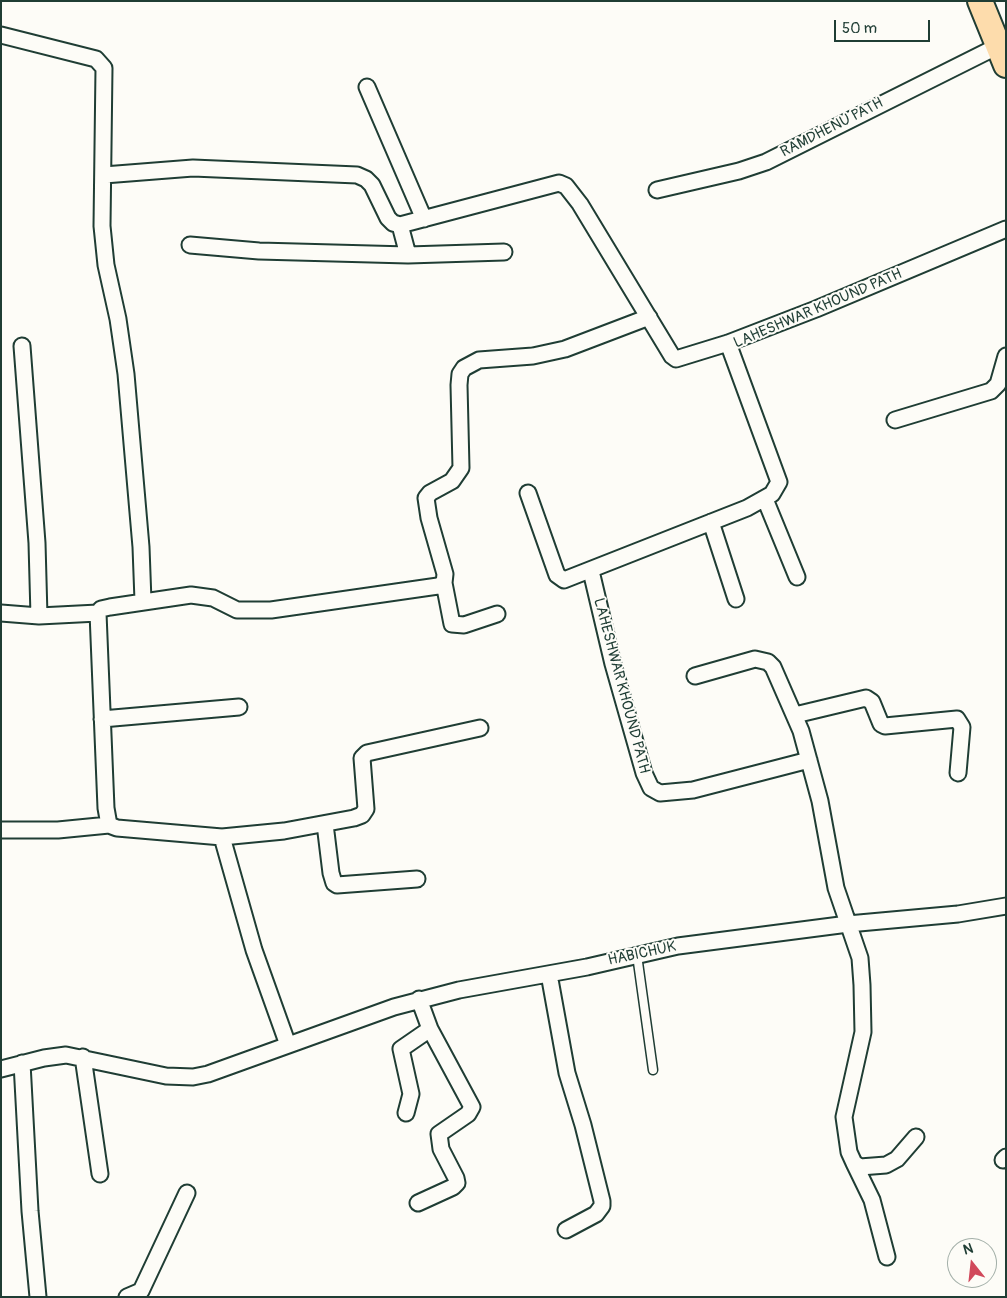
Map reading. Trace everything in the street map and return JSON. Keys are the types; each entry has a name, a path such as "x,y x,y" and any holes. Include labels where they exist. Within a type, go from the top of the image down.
{"main road":[{"path":"980,1 1003,51"}],"street":[{"path":"1,35 96,58 102,63 106,76 102,226 106,265 118,319 126,374 143,601"},
{"name":"RAMDHENU PATH","path":"657,190 739,171 766,162 1003,51"},
{"path":"368,87 424,219"},
{"path":"104,175 193,168 357,175 366,179 372,185 388,218 393,223 400,225 548,185 559,184 566,186 580,204 672,356 676,359 728,343"},
{"path":"400,225 408,255"},
{"name":"LAHESHWAR KHOUND PATH","path":"765,498 777,489 779,482 728,343 824,306 1006,229"},
{"path":"190,245 259,251 408,255 504,252"},
{"path":"497,614 464,625 452,624 444,583 445,574 426,502 430,493 452,481 462,468 460,374 464,368 479,360 533,356 565,349 649,317"},
{"path":"22,346 37,543 40,616"},
{"path":"895,420 991,391 998,384 1006,356"},
{"path":"528,493 560,579 571,579 646,546 711,522 765,498 797,577"},
{"path":"711,522 736,599"},
{"name":"LAHESHWAR KHOUND PATH","path":"591,571 613,664 644,773 651,788 660,793 692,790 809,760"},
{"path":"1,613 40,616 98,613 101,609 143,601 201,595 213,598 237,610 271,610 419,590 444,583"},
{"path":"98,613 106,808 109,825"},
{"path":"695,676 755,659 763,659 773,667 795,715 820,801 834,881 860,958 863,1012 860,1047 844,1117 847,1146 872,1200 887,1257"},
{"path":"795,715 866,698 872,702 881,724 885,726 957,719 962,726 958,773"},
{"path":"102,719 239,707"},
{"path":"1,830 58,830 109,825 126,830 222,837 325,824 354,818 362,815 366,809 362,758 367,753 480,728"},
{"path":"325,824 331,874 336,885 417,879"},
{"path":"222,837 254,950 288,1045"},
{"name":"HABICHUK","path":"1,1069 66,1055 83,1057 166,1076 193,1077 419,999 637,955 747,936 848,924 942,916 1006,906"},
{"path":"549,974 567,1073 583,1125 602,1201 602,1206 596,1214 566,1230"},
{"path":"418,1203 453,1187 457,1183 441,1149 439,1134 468,1114 472,1107 430,1029 419,999"},
{"path":"406,1113 411,1094 401,1049 430,1029"},
{"path":"83,1057 100,1174"},
{"path":"22,1063 30,1211 38,1297"},
{"path":"854,1163 860,1167 886,1165 897,1159 916,1137"},
{"path":"127,1297 136,1295 141,1291 187,1193"}],"lane":[{"path":"637,955 653,1070"}]}
